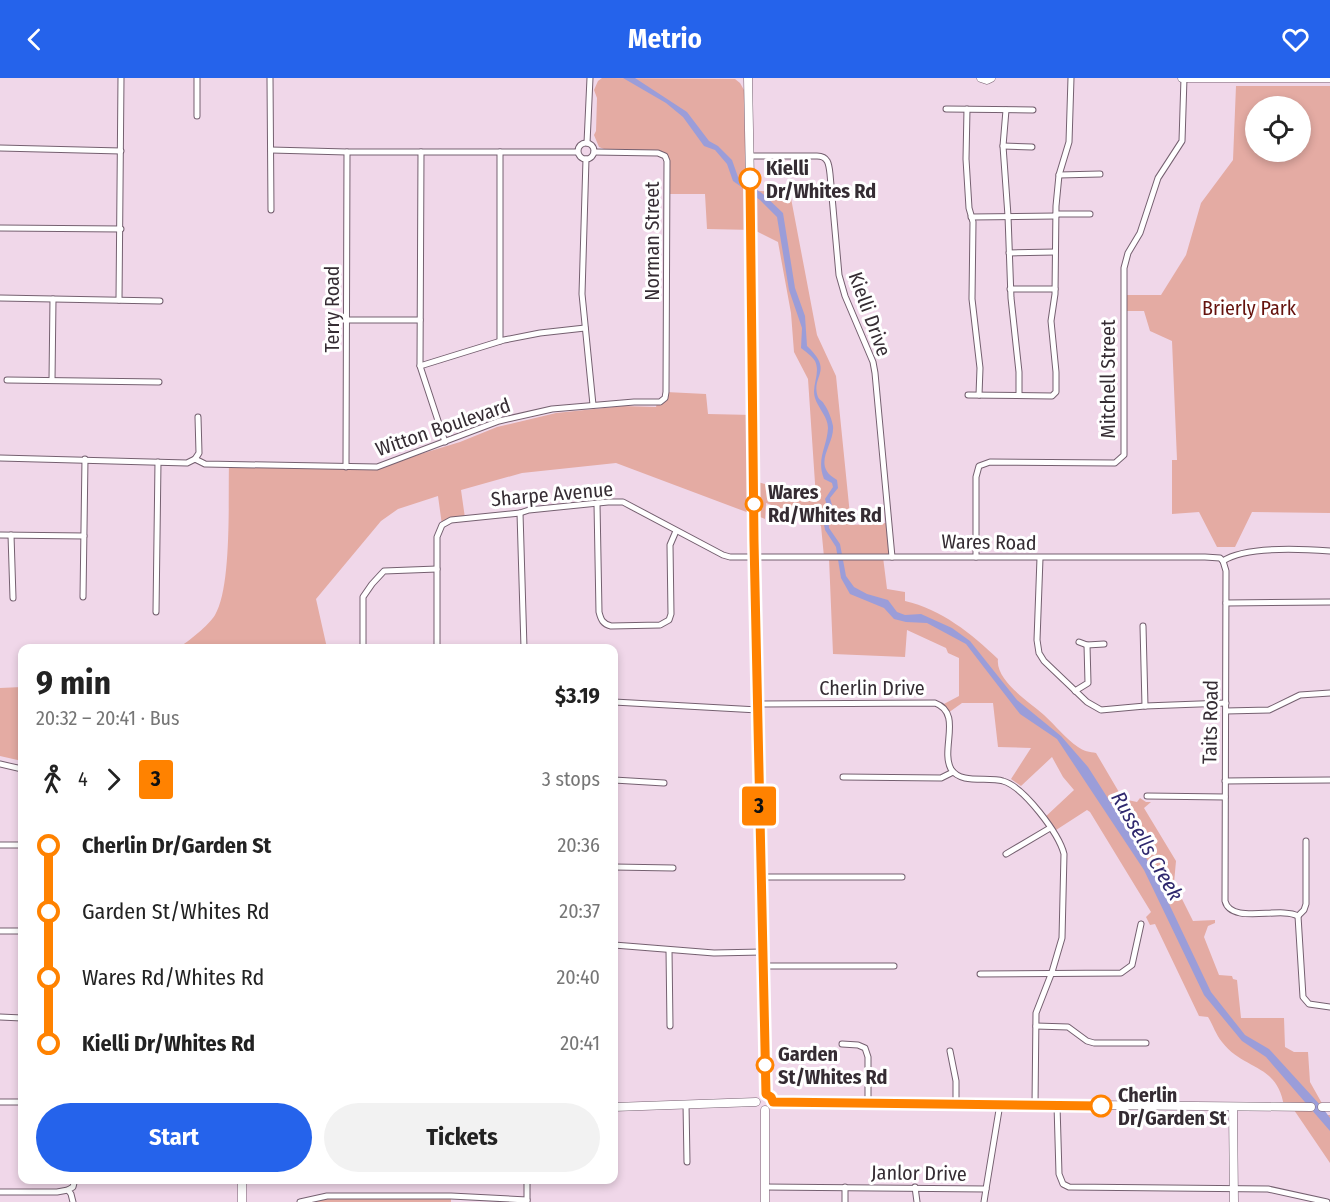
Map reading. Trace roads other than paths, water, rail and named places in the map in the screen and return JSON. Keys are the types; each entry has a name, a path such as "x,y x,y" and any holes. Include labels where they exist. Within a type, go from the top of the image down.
{"street":[{"path":"119,300 121,78"},
{"path":"196,116 197,78"},
{"path":"270,78 271,210"},
{"path":"587,143 590,78"},
{"path":"748,78 754,557 766,1094"},
{"path":"981,78 987,80 991,78"},
{"path":"968,395 1052,396 1056,392 1051,321 1055,289 1056,215 1059,175 1069,142 1071,78"},
{"path":"1183,78 1330,78"},
{"name":"Mitchell Street","path":"976,557 976,477 979,466 990,462 1110,463 1119,461 1124,455 1124,268 1128,253 1140,233 1158,178 1182,141 1183,78"},
{"path":"946,109 1034,110"},
{"path":"968,109 966,159 969,208 974,227 972,299 974,332 979,356 979,395"},
{"path":"1006,110 1003,146 1010,289 1019,372 1019,395"},
{"path":"577,152 581,145 587,143"},
{"path":"577,152 581,158 591,157 594,152 592,146 587,143"},
{"path":"1003,146 1032,147"},
{"path":"0,148 121,151"},
{"path":"271,150 577,152"},
{"name":"Terry Road","path":"346,466 347,152"},
{"path":"421,152 420,366 445,442"},
{"path":"500,152 500,341"},
{"name":"Norman Street","path":"594,152 658,153 664,155 667,161 665,398"},
{"name":"Kielli Drive","path":"749,156 822,156 827,160 839,275 845,296 873,362 875,373 892,557"},
{"path":"586,159 582,266 585,328 593,405"},
{"path":"1059,175 1100,174"},
{"path":"972,218 1090,214"},
{"path":"0,228 121,229"},
{"path":"1009,253 1055,252"},
{"path":"1010,289 1055,289"},
{"path":"0,298 160,301"},
{"path":"52,380 53,299"},
{"path":"347,320 420,320"},
{"path":"420,366 500,341 540,333 585,328"},
{"path":"7,380 159,382"},
{"name":"Witton Boulevard","path":"0,458 187,463 195,459 205,464 384,466 499,421 552,409 634,402 657,403 665,398"},
{"path":"195,459 199,453 198,417"},
{"path":"83,597 85,459"},
{"path":"156,612 158,462"},
{"name":"Sharpe Avenue","path":"437,644 438,531 446,522 530,510 622,502 723,555 754,557"},
{"path":"597,504 599,612 603,622 611,626 660,625 669,620 671,614 670,545 676,531"},
{"path":"520,513 524,644"},
{"path":"0,535 84,536"},
{"path":"11,535 13,598"},
{"path":"1223,561 1233,555 1248,552 1330,551"},
{"name":"Wares Road","path":"754,557 1205,557 1220,558 1223,561"},
{"path":"1040,558 1037,640 1039,653 1044,661 1093,707 1101,710 1226,703"},
{"name":"Taits Road","path":"1223,561 1226,571 1225,885 1227,906 1243,914 1288,913 1298,916"},
{"path":"363,644 363,597 372,584 384,572 437,569"},
{"path":"1226,603 1330,602"},
{"path":"1143,626 1145,706"},
{"path":"1079,642 1088,645 1104,644"},
{"path":"1075,691 1088,683 1088,645"},
{"path":"1226,711 1269,710 1300,694 1330,693"},
{"name":"Cherlin Drive","path":"618,702 758,707 935,703 945,708 949,718 948,760 953,772"},
{"path":"0,764 18,768"},
{"path":"843,777 941,778 953,772 963,778 987,778 1011,784 1020,791 1062,845 1065,864 1062,938 1036,1013 1035,1105"},
{"path":"618,780 664,783"},
{"path":"1225,781 1330,780"},
{"path":"1147,796 1225,797"},
{"path":"1006,854 1050,828"},
{"path":"1306,841 1306,904 1298,916 1303,997 1309,1004 1330,1007"},
{"path":"0,845 18,845"},
{"path":"618,867 673,868"},
{"path":"760,877 902,877"},
{"path":"980,974 1121,973 1132,965 1141,924"},
{"path":"0,931 18,931"},
{"path":"618,945 714,953 762,952"},
{"path":"669,950 670,1026"},
{"path":"762,966 894,966"},
{"path":"0,1017 18,1017"},
{"path":"1036,1026 1068,1027 1087,1041 1094,1043 1146,1043"},
{"path":"842,1044 865,1048 868,1058 868,1104"},
{"path":"950,1051 956,1082 956,1104"},
{"path":"766,1094 773,1102 770,1108 765,1110 759,1108 756,1102 758,1096 766,1094"},
{"path":"0,1102 18,1102"},
{"path":"618,1107 756,1102"},
{"path":"773,1102 1320,1107"},
{"path":"686,1104 687,1162"},
{"name":"Janlor Drive","path":"765,1187 986,1189 1000,1104"},
{"path":"1057,1106 1060,1179 1066,1186 1077,1188 1268,1189 1327,1202"},
{"path":"1233,1107 1234,1202"},
{"path":"765,1110 765,1202"},
{"path":"0,1192 57,1192 68,1190 74,1184"},
{"path":"242,1184 242,1202"},
{"path":"300,1202 327,1196 527,1201 527,1184"},
{"path":"845,1187 845,1202"},
{"path":"915,1187 916,1202"},
{"path":"984,1202 986,1189"},
{"path":"68,1190 74,1202"}],"water":[{"path":"623,78 635,78 687,112 709,141 718,146 732,160 738,177 763,194 783,213 795,288 805,316 807,346 815,355 821,368 816,390 827,409 833,426 824,461 829,474 837,480 838,488 830,498 832,505 828,518 829,528 840,544 846,576 854,587 867,594 888,600 897,612 905,615 921,614 952,628 970,641 1017,700 1061,736 1088,767 1151,866 1211,992 1245,1035 1269,1049 1322,1107 1330,1118 1330,1131 1266,1057 1242,1041 1204,995 1144,870 1057,739 1020,714 966,644 927,623 894,619 884,608 850,594 841,578 836,547 825,530 823,519 827,506 825,499 833,487 832,483 824,479 821,465 828,424 814,393 817,366 811,356 801,348 802,328 789,290 777,217 760,200 733,181 727,164 715,150 704,146 683,117 666,103"}],"place":[{"name":"Kielli Dr/Whites Rd","path":"750,179"},
{"name":"Wares Rd/Whites Rd","path":"754,504"},
{"name":"Garden St/Whites Rd","path":"765,1065"},
{"name":"Cherlin Dr/Garden St","path":"1101,1106"}],"park label":[{"name":"Brierly Park","path":"1249,308"}],"water label":[{"name":"Russells Creek","path":"1147,846"}]}
